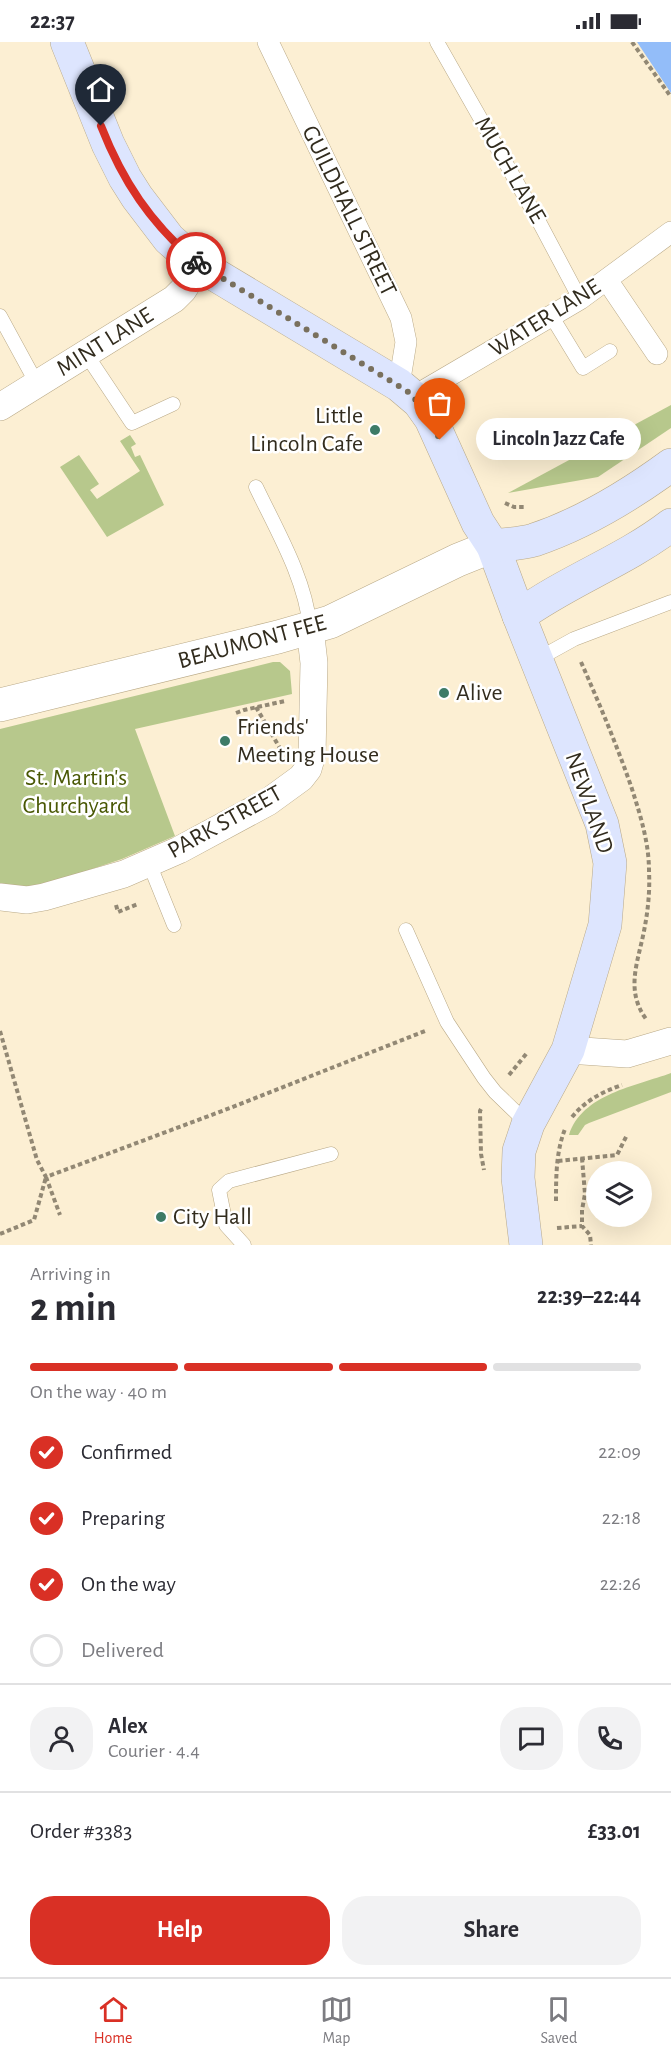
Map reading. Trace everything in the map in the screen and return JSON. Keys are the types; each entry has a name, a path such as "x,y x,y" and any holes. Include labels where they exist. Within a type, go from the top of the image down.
{"main road":[{"path":"66,42 108,144 125,178 169,239 199,265 406,391"},
{"name":"NEWLAND","path":"406,391 430,419 478,523 493,546 602,824 610,863 605,925 568,1050 528,1124 519,1151 518,1178 526,1245"},
{"path":"493,546 532,541 579,522 671,465"},
{"path":"519,616 543,598 620,557 671,525"}],"street":[{"name":"GUILDHALL STREET","path":"268,42 401,318 406,342 406,391"},
{"name":"WATER LANE","path":"406,391 552,316 607,280 671,232"},
{"name":"MINT LANE","path":"0,407 174,299 183,290 199,265"},
{"path":"607,280 657,354"},
{"name":"BEAUMONT FEE","path":"0,705 310,628 355,611 458,560 493,546"},
{"name":"PARK STREET","path":"0,897 27,900 100,882 179,849 268,802 301,778 308,769 312,755 314,663 310,628"},
{"path":"568,1050 627,1054 671,1041"}],"lane":[{"name":"MUCH LANE","path":"437,42 537,218 580,299"},
{"path":"0,316 37,384"},
{"path":"552,316 583,368 610,351"},
{"path":"86,354 132,423 173,404"},
{"path":"256,487 290,559 306,605 310,628"},
{"path":"536,660 580,636 671,602"},
{"path":"149,862 174,925"},
{"path":"406,930 447,1022 495,1092 528,1124"},
{"path":"244,1245 226,1225 219,1190 229,1181 331,1154"}],"path":[{"path":"632,42 671,97"},
{"path":"236,713 292,700"},
{"path":"256,707 281,750 292,750"},
{"path":"123,910 138,904"},
{"path":"46,1177 428,1030"},
{"path":"0,1031 37,1160 60,1215"},
{"path":"485,1177 481,1154 480,1111 531,1048"},
{"path":"556,1204 555,1180 558,1161 563,1135 572,1117 595,1095 628,1083"},
{"path":"558,1161 617,1155 627,1135"},
{"path":"582,1158 585,1194 582,1226 590,1235 591,1245"},
{"path":"0,1234 34,1220 46,1177"},
{"path":"558,1236 557,1225 582,1226"}],"green space":[{"path":"671,405 671,428 598,477 508,493"},
{"path":"130,435 136,444 131,447 135,457 140,455 164,505 107,537 60,467 79,455 99,484 90,490 97,499 140,471 120,441"},
{"name":"St. Martin's Churchyard","path":"280,662 290,671 292,694 135,729 175,836 122,859 35,888 0,884 0,729"},
{"path":"671,1073 671,1092 589,1123 578,1135 569,1135 576,1121 598,1101 612,1093"}],"water":[{"path":"637,42 671,42 671,93"}],"way so far":[{"path":"196,262 399,385 419,402 440,440"}],"place":[{"name":"Little Lincoln Cafe","path":"375,430"},
{"name":"Lincoln Jazz Cafe","path":"440,440"},
{"name":"Alive","path":"444,693"},
{"name":"Friends' Meeting House","path":"225,741"},
{"name":"City Hall","path":"161,1217"}],"route":[{"path":"101,126 125,178 137,197 169,239 196,262"}]}
